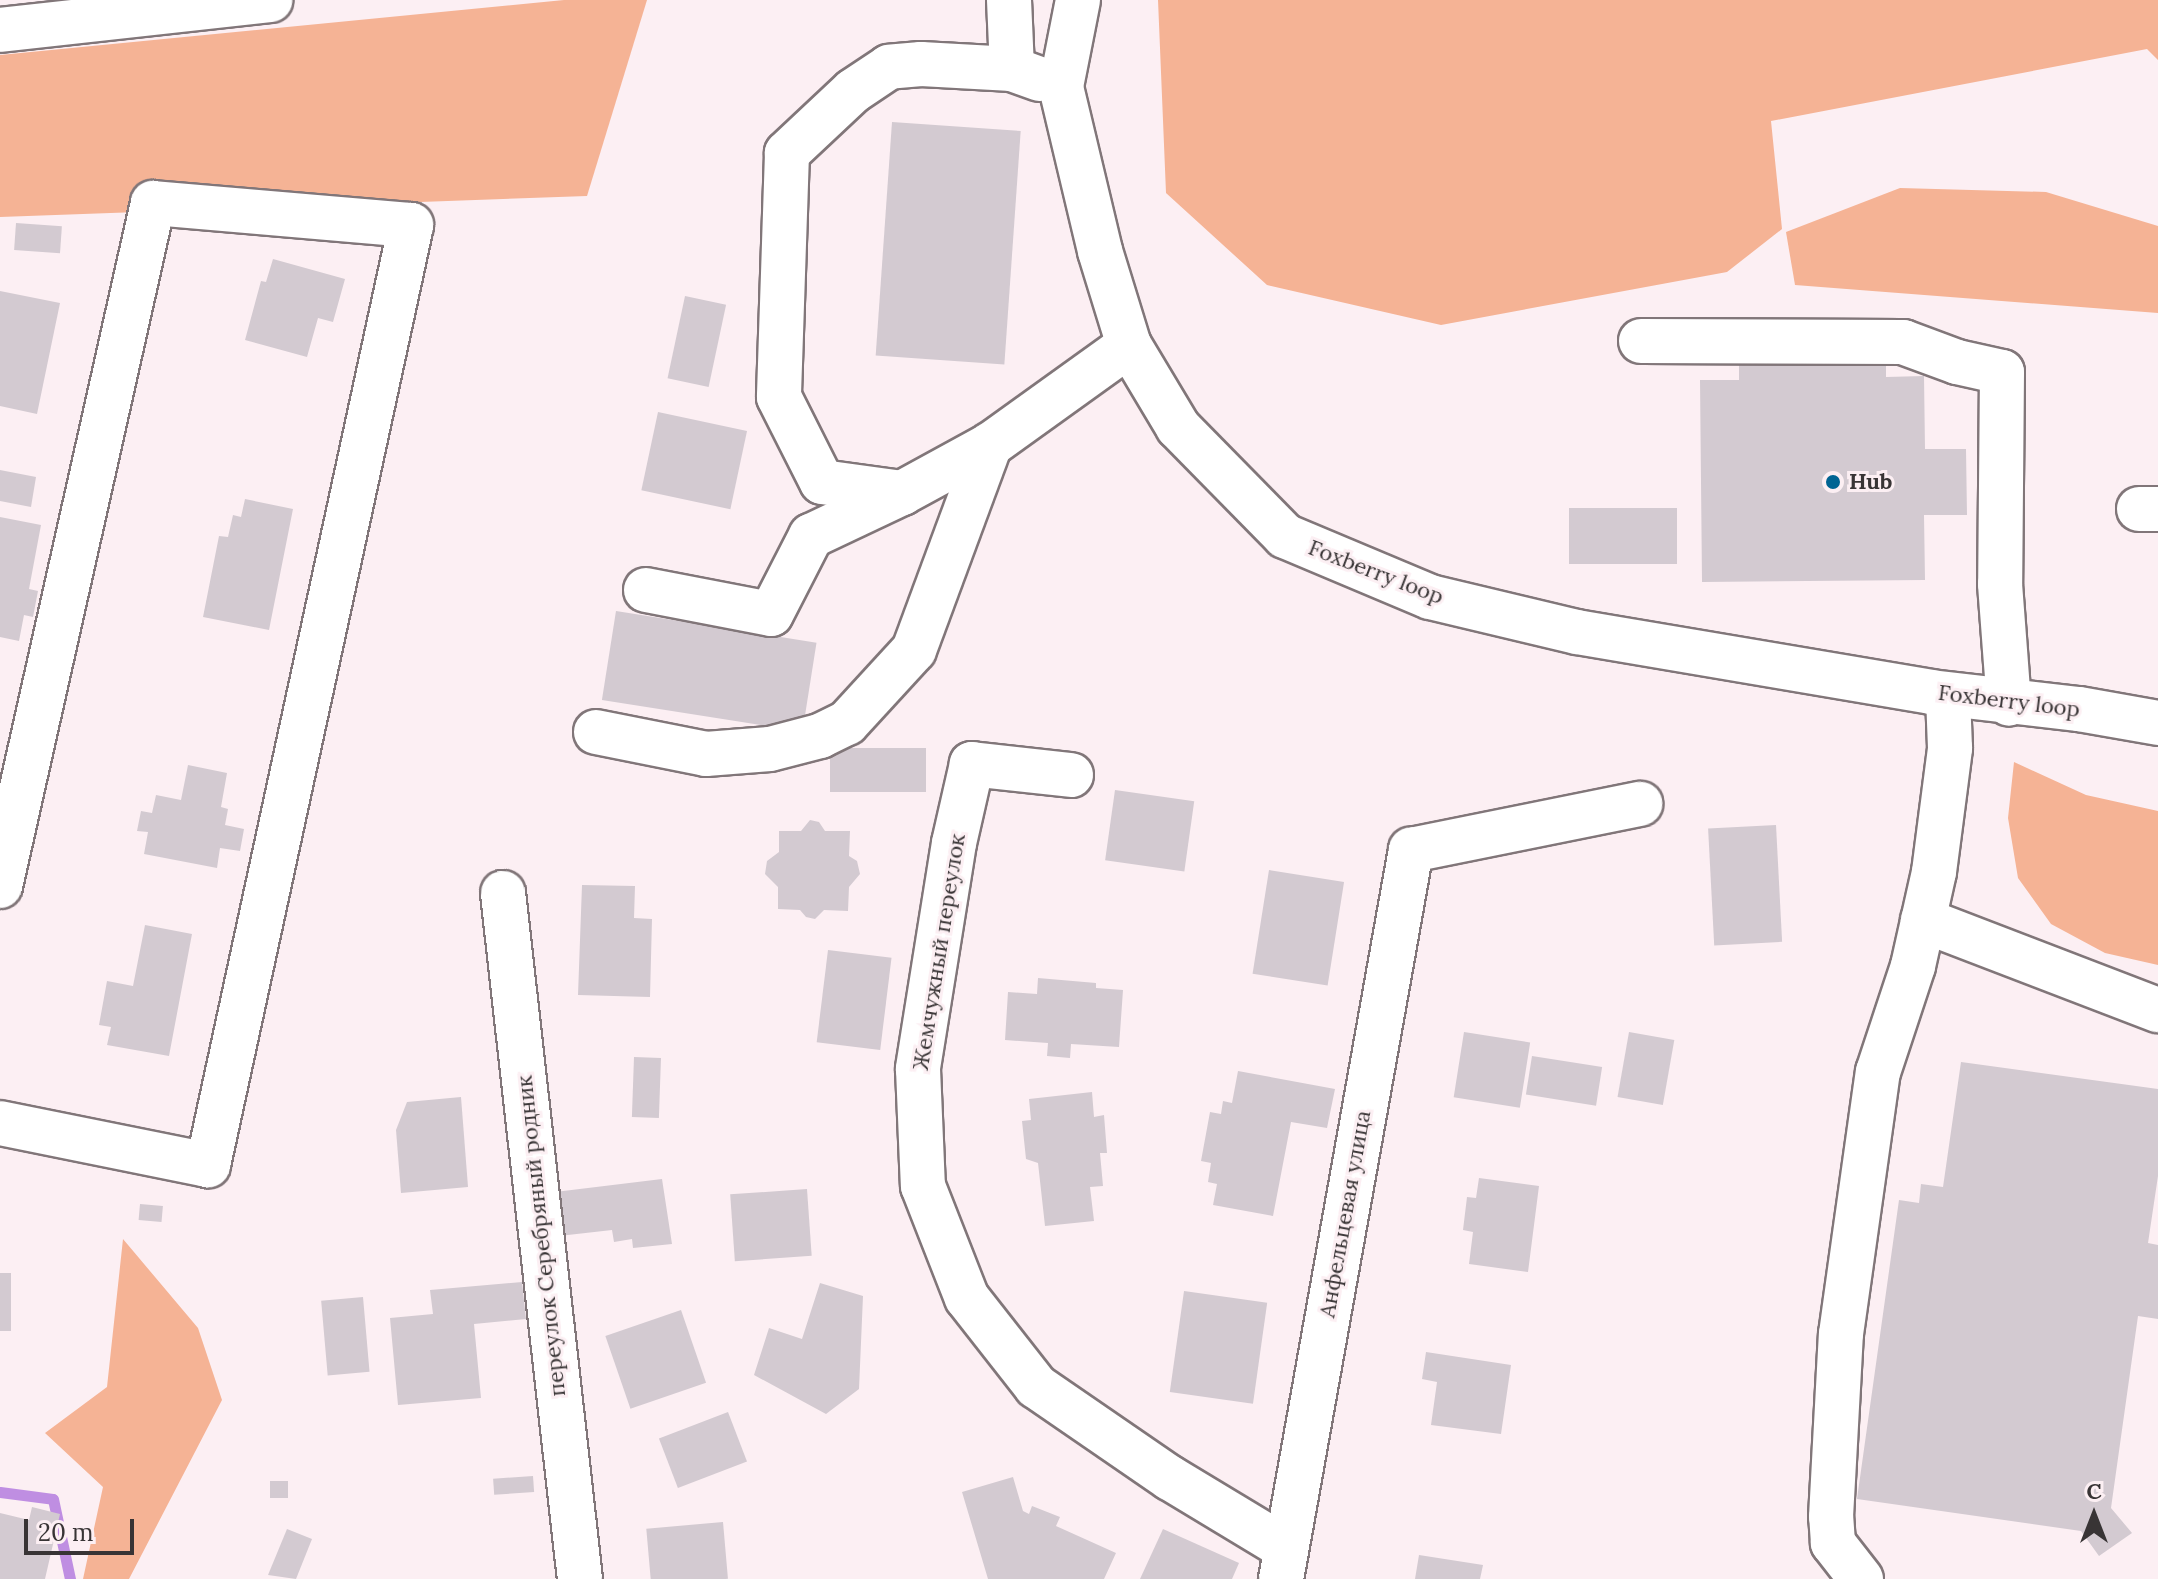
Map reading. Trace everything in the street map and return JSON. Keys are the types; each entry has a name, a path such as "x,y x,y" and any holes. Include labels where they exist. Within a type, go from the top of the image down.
{"street":[{"path":"0,30 270,0"},
{"path":"1009,0 1012,69"},
{"name":"Foxberry loop","path":"1078,0 1061,87 1100,251 1129,345 1178,427 1285,536 1430,597 1577,632 1948,695 2009,704 2079,709 2158,723"},
{"path":"902,493 822,482 779,397 787,153 853,91 889,67 921,64 1012,69 1061,87"},
{"path":"0,886 153,203 411,225 208,1165 0,1123"},
{"path":"1641,341 1903,342 1957,362 2002,372 2000,584 2009,704"},
{"path":"646,590 771,614 811,536 902,493 990,445 1129,345"},
{"path":"596,732 706,754 770,749 820,736 847,723 914,650 990,445"},
{"path":"1861,1579 1833,1543 1831,1517 1841,1334 1878,1072 1913,966 1934,872 1950,748 1948,695"},
{"name":"Жемчужный переулок","path":"1071,775 972,764 954,843 918,1069 923,1186 967,1298 1036,1386 1148,1463 1284,1564"},
{"name":"Анфельцевая улица","path":"1284,1564 1411,850 1640,804"},
{"name":"переулок Серебряный родник","path":"503,893 580,1579"},
{"path":"1923,920 2158,1010"}],"shaded area":[{"path":"564,0 647,0 587,196 0,217 0,55"},
{"path":"1158,0 2158,0 2158,60 2147,49 1771,121 1782,229 1727,272 1441,325 1267,285 1166,193"},
{"path":"1900,188 2046,192 2158,226 2158,313 1795,285 1786,232"},
{"path":"2014,762 2086,795 2158,811 2158,965 2105,953 2051,924 2018,878 2008,818"},
{"path":"123,1239 198,1328 222,1400 129,1579 83,1579 103,1487 45,1433 107,1387"}],"building":[{"path":"892,122 1021,131 1004,364 876,355"},
{"path":"16,223 62,226 60,253 14,250"},
{"path":"273,259 345,279 333,322 318,318 307,357 245,340 261,281 266,282"},
{"path":"0,291 60,303 37,414 0,406"},
{"path":"685,296 726,305 709,387 668,378"},
{"name":"Hub","path":"1886,345 1886,377 1924,376 1925,449 1966,449 1967,515 1924,515 1925,580 1702,582 1700,380 1739,380 1739,347"},
{"path":"658,412 747,431 730,509 641,490"},
{"path":"0,470 36,477 31,507 0,501"},
{"path":"245,499 293,509 269,630 203,617 219,536 228,537 233,515 241,517"},
{"path":"1569,508 1677,508 1677,564 1569,564"},
{"path":"0,517 41,525 29,589 38,591 33,617 24,615 19,641 0,637"},
{"path":"616,611 817,643 802,732 602,700"},
{"path":"830,748 926,748 926,792 830,792"},
{"path":"188,765 227,773 221,807 228,809 225,825 244,829 240,851 220,848 217,868 144,854 148,832 137,831 141,811 152,813 156,795 181,800"},
{"path":"1115,790 1194,801 1184,871 1105,860"},
{"path":"810,820 819,822 825,831 850,831 849,856 857,861 860,874 849,887 848,911 824,910 815,919 806,917 800,910 778,909 778,887 765,874 767,861 779,852 779,831 801,831"},
{"path":"1776,825 1782,942 1714,945 1708,829"},
{"path":"1269,870 1344,882 1328,986 1253,974"},
{"path":"582,885 635,886 634,918 652,919 650,997 578,995"},
{"path":"145,925 192,934 169,1056 107,1045 111,1027 99,1025 107,981 133,986"},
{"path":"828,950 892,958 880,1050 817,1042"},
{"path":"1038,978 1096,983 1096,988 1123,990 1119,1047 1071,1044 1070,1058 1047,1056 1048,1043 1005,1040 1008,992 1037,994"},
{"path":"1464,1032 1530,1042 1520,1108 1454,1097"},
{"path":"1629,1032 1674,1040 1663,1105 1618,1097"},
{"path":"1532,1056 1602,1067 1596,1106 1526,1095"},
{"path":"634,1057 661,1058 659,1118 632,1117"},
{"path":"1961,1062 2158,1089 2158,1176 2148,1243 2158,1245 2158,1319 2138,1316 2111,1508 2132,1533 2099,1556 2081,1531 1857,1499 1899,1200 1919,1203 1921,1184 1943,1187"},
{"path":"1238,1071 1335,1089 1327,1128 1291,1122 1273,1216 1213,1205 1217,1184 1208,1182 1211,1163 1201,1161 1210,1112 1221,1114 1223,1101 1232,1103"},
{"path":"1092,1092 1094,1117 1104,1115 1107,1153 1100,1153 1103,1186 1090,1187 1094,1221 1045,1226 1038,1163 1026,1159 1022,1121 1031,1120 1029,1099"},
{"path":"461,1097 468,1187 401,1193 396,1130 407,1102"},
{"path":"1479,1178 1539,1186 1528,1272 1469,1264 1473,1232 1463,1230 1467,1197 1476,1198"},
{"path":"662,1179 672,1244 633,1248 632,1239 614,1242 612,1230 559,1236 555,1192"},
{"path":"807,1189 812,1256 735,1261 730,1194"},
{"path":"140,1204 163,1206 162,1222 139,1220"},
{"path":"0,1273 11,1273 11,1331 0,1331"},
{"path":"522,1282 526,1319 474,1324 481,1398 398,1405 390,1318 433,1314 430,1290"},
{"path":"820,1283 863,1296 859,1389 826,1414 754,1375 769,1328 802,1339"},
{"path":"1184,1291 1267,1303 1253,1404 1170,1392"},
{"path":"363,1297 370,1372 328,1375 321,1301"},
{"path":"681,1310 706,1383 630,1409 605,1336"},
{"path":"1426,1352 1511,1365 1501,1434 1431,1425 1437,1382 1422,1379"},
{"path":"728,1412 747,1461 678,1488 659,1439"},
{"path":"533,1476 534,1492 494,1495 493,1479"},
{"path":"1013,1477 1023,1511 1029,1514 1032,1506 1060,1517 1056,1526 1116,1553 1104,1579 988,1579 962,1492"},
{"path":"270,1481 288,1481 288,1498 270,1498"},
{"path":"32,1507 60,1514 45,1579 0,1579 0,1513 29,1520"},
{"path":"723,1522 728,1579 651,1579 646,1529"},
{"path":"287,1529 312,1539 296,1579 268,1575"},
{"path":"1163,1529 1239,1563 1232,1579 1140,1579"},
{"path":"1419,1555 1483,1565 1480,1579 1415,1579"}],"waterway":[{"path":"0,1492 53,1499 70,1579"}],"place":[{"name":"Hub","path":"1833,482"}]}
